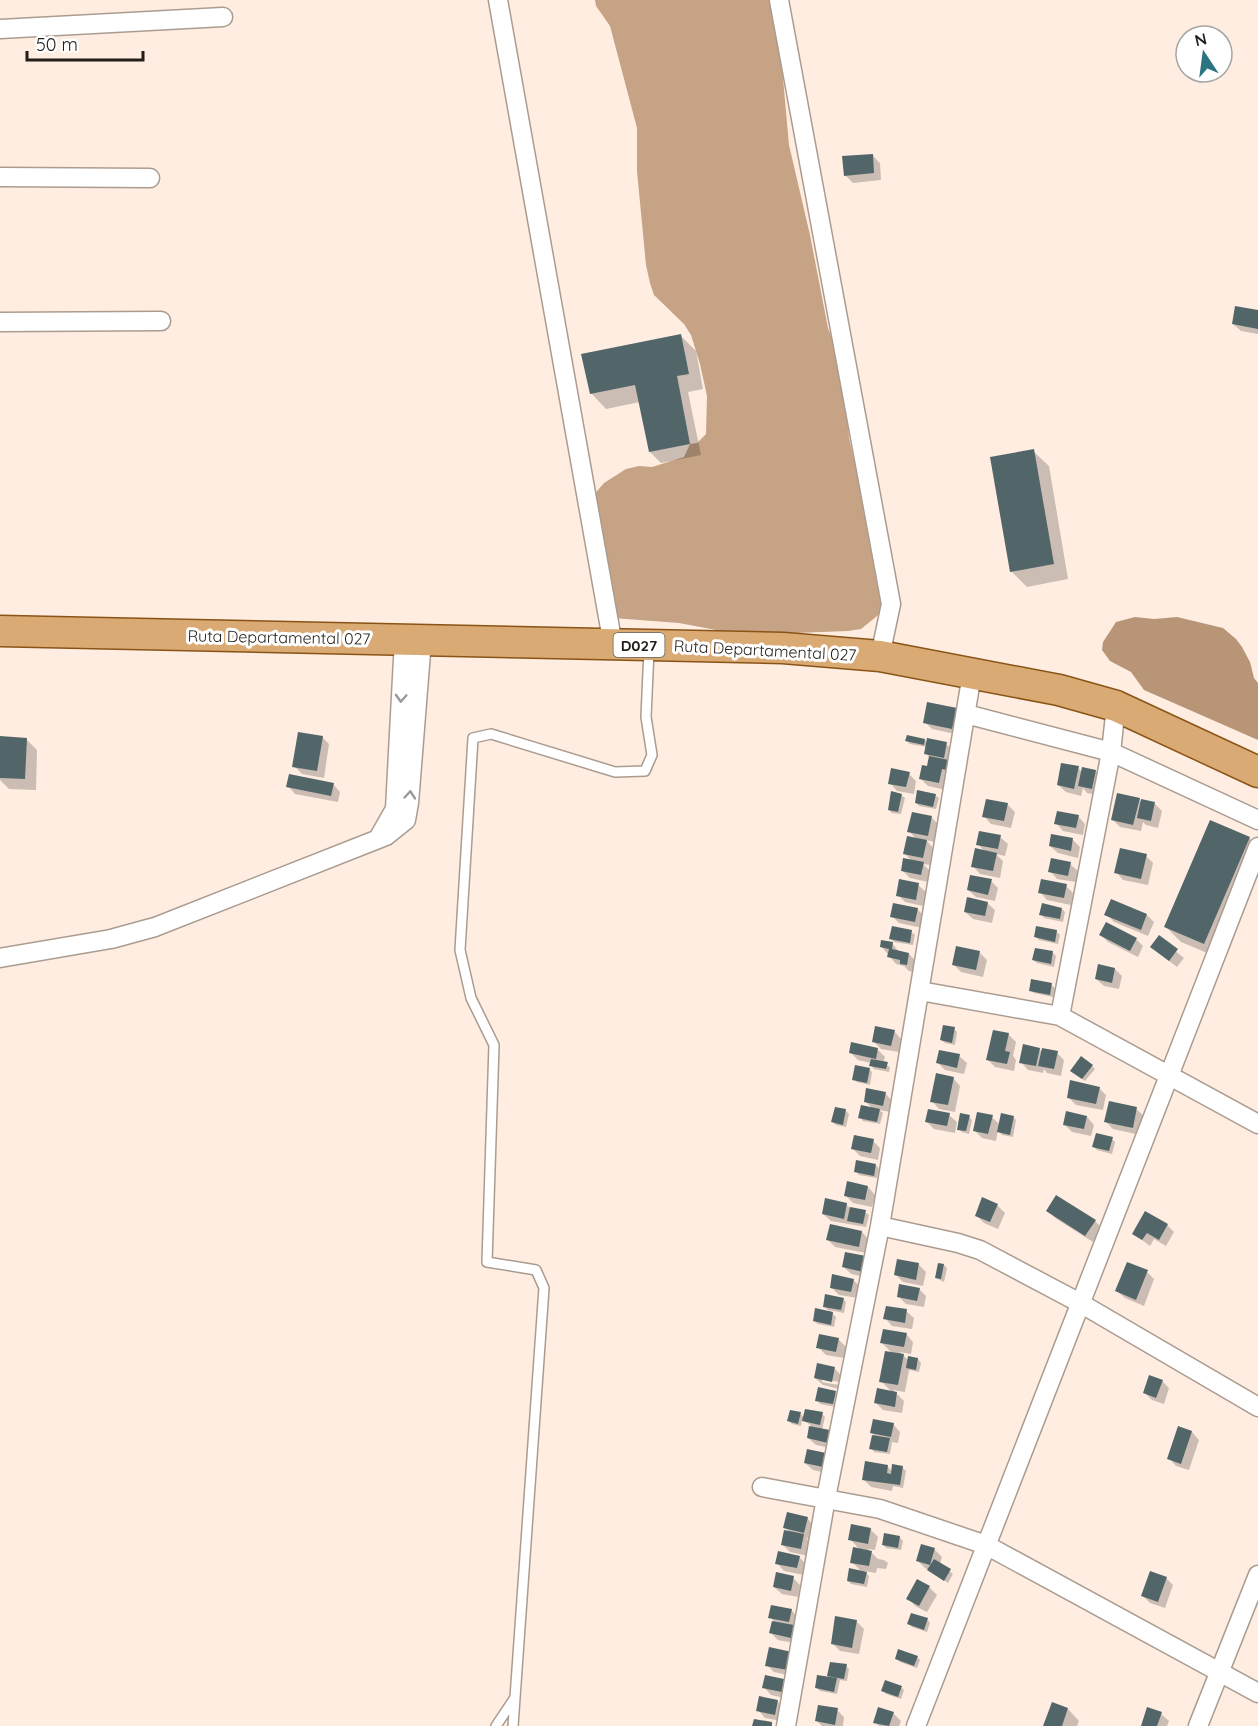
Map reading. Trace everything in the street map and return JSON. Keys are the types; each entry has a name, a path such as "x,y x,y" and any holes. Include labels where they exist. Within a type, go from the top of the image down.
{"main road":[{"name":"Ruta Departamental 027","path":"0,631 783,648 880,656 1059,690 1116,706 1258,772"}],"street":[{"path":"498,0 613,645"},
{"path":"779,0 891,604 880,656"},
{"path":"0,29 223,17"},
{"path":"0,177 150,178"},
{"path":"0,322 161,321"},
{"path":"0,958 111,939 155,927 378,839 395,809 413,640"},
{"path":"786,1726 826,1498 880,1226 972,674"},
{"path":"1060,1016 1111,753 1116,706"},
{"path":"966,714 1111,753 1258,820"},
{"path":"916,1726 1258,847"},
{"path":"920,991 1060,1016 1258,1124"},
{"path":"880,1226 980,1250 1080,1303 1258,1407"},
{"path":"762,1486 880,1509 986,1545 1258,1693"},
{"path":"1198,1726 1258,1575"}],"lane":[{"path":"513,1726 544,1288 536,1270 487,1262 494,1045 471,998 460,950 473,738 490,734 615,772 645,771 652,755 646,717 649,646"},
{"path":"496,1726 514,1699"}],"shaded area":[{"path":"595,0 776,0 789,145 828,328 846,397 849,438 865,507 879,547 882,612 861,629 743,635 679,623 613,618 586,504 604,483 626,469 639,466 652,467 684,457 690,444 697,443 706,434 707,396 691,335 684,324 654,295 650,283 646,265 637,171 637,128 610,26 596,6"},
{"path":"1135,617 1154,619 1177,617 1223,628 1236,639 1250,662 1254,678 1258,683 1258,740 1144,690 1131,672 1110,661 1102,650 1103,642 1116,622"}],"building":[{"path":"873,154 874,173 844,176 842,156"},
{"path":"1235,306 1258,310 1258,329 1232,324"},
{"path":"681,334 689,374 677,376 690,444 649,452 635,385 590,394 581,354"},
{"path":"1034,449 1054,564 1010,572 990,457"},
{"path":"927,702 957,708 952,729 923,723"},
{"path":"298,732 323,736 317,771 292,767"},
{"path":"907,735 925,739 924,745 905,741"},
{"path":"0,736 27,738 25,779 0,778"},
{"path":"927,738 947,742 944,758 924,754"},
{"path":"929,756 949,760 947,770 942,769 939,783 919,779 922,765 927,766"},
{"path":"1061,763 1079,766 1074,789 1057,785"},
{"path":"1082,767 1096,770 1092,789 1078,786"},
{"path":"891,768 910,772 906,787 888,784"},
{"path":"289,774 334,783 331,796 286,787"},
{"path":"917,790 936,794 933,807 915,803"},
{"path":"891,791 902,794 898,812 888,810"},
{"path":"1117,793 1140,798 1133,825 1111,820"},
{"path":"986,799 1008,803 1004,821 982,817"},
{"path":"1141,799 1155,802 1151,821 1137,818"},
{"path":"1057,811 1079,815 1076,828 1054,824"},
{"path":"912,812 932,816 928,836 907,832"},
{"path":"1210,820 1250,837 1204,944 1164,927"},
{"path":"979,831 1001,835 998,849 976,845"},
{"path":"1051,834 1073,838 1071,851 1049,846"},
{"path":"907,836 927,840 923,858 903,854"},
{"path":"975,848 997,853 993,871 971,867"},
{"path":"1120,848 1147,854 1141,879 1114,873"},
{"path":"903,858 924,862 921,875 901,871"},
{"path":"1051,858 1071,862 1068,876 1048,872"},
{"path":"970,875 992,879 988,895 967,890"},
{"path":"899,879 919,883 916,900 896,896"},
{"path":"1041,879 1067,884 1064,898 1038,893"},
{"path":"967,897 988,902 985,916 964,912"},
{"path":"1111,899 1147,914 1141,930 1104,915"},
{"path":"893,903 918,908 915,922 890,917"},
{"path":"1042,903 1062,908 1060,919 1039,915"},
{"path":"1106,922 1137,938 1130,951 1099,935"},
{"path":"892,926 912,930 910,943 889,939"},
{"path":"1036,926 1057,930 1055,942 1034,937"},
{"path":"1159,935 1178,949 1169,961 1150,947"},
{"path":"881,940 893,942 892,949 909,953 907,965 900,964 900,960 887,957 889,949 880,947"},
{"path":"956,946 980,951 976,970 952,965"},
{"path":"1035,948 1053,951 1051,964 1032,960"},
{"path":"1098,964 1115,968 1112,983 1095,979"},
{"path":"1031,979 1052,983 1050,995 1029,991"},
{"path":"943,1025 955,1027 952,1043 940,1040"},
{"path":"875,1026 895,1030 891,1046 872,1042"},
{"path":"993,1030 1009,1033 1005,1051 1010,1052 1007,1064 986,1060"},
{"path":"851,1042 878,1048 876,1059 849,1053"},
{"path":"1023,1044 1040,1048 1036,1066 1019,1063"},
{"path":"1042,1048 1058,1051 1054,1069 1038,1066"},
{"path":"939,1050 960,1054 957,1068 936,1063"},
{"path":"1081,1056 1093,1065 1082,1079 1070,1071"},
{"path":"871,1059 888,1062 886,1069 869,1066"},
{"path":"855,1065 870,1068 867,1083 852,1080"},
{"path":"936,1073 954,1077 948,1105 930,1102"},
{"path":"1070,1080 1100,1087 1096,1104 1067,1098"},
{"path":"866,1088 886,1092 883,1106 864,1102"},
{"path":"1109,1101 1137,1107 1133,1128 1104,1122"},
{"path":"861,1105 880,1109 877,1122 858,1118"},
{"path":"835,1107 846,1109 843,1125 831,1122"},
{"path":"928,1109 950,1113 947,1126 925,1122"},
{"path":"1066,1111 1087,1116 1084,1129 1063,1125"},
{"path":"977,1112 993,1115 988,1134 973,1131"},
{"path":"960,1113 970,1115 966,1131 957,1130"},
{"path":"1001,1113 1014,1116 1010,1135 997,1132"},
{"path":"1096,1133 1113,1137 1109,1151 1092,1147"},
{"path":"854,1135 874,1139 871,1153 851,1149"},
{"path":"856,1160 876,1164 874,1176 854,1172"},
{"path":"847,1181 868,1186 865,1200 844,1196"},
{"path":"1056,1195 1096,1220 1085,1236 1046,1211"},
{"path":"982,1197 998,1204 990,1222 975,1216"},
{"path":"825,1198 847,1203 844,1219 822,1214"},
{"path":"850,1207 866,1210 863,1224 847,1221"},
{"path":"1145,1211 1168,1224 1159,1240 1147,1233 1142,1240 1132,1234"},
{"path":"830,1224 862,1231 859,1247 826,1240"},
{"path":"845,1252 866,1256 863,1272 842,1267"},
{"path":"897,1259 919,1263 916,1280 894,1275"},
{"path":"1127,1262 1148,1270 1136,1300 1115,1291"},
{"path":"938,1263 944,1264 941,1279 935,1278"},
{"path":"832,1274 854,1279 851,1292 830,1288"},
{"path":"899,1284 920,1288 917,1301 897,1297"},
{"path":"825,1294 844,1298 841,1310 823,1307"},
{"path":"886,1306 907,1309 905,1323 883,1319"},
{"path":"815,1308 833,1312 831,1325 813,1321"},
{"path":"883,1329 907,1333 904,1347 880,1343"},
{"path":"819,1334 839,1338 836,1352 816,1348"},
{"path":"885,1351 904,1354 898,1385 879,1382"},
{"path":"908,1356 918,1358 916,1370 906,1368"},
{"path":"817,1363 835,1367 832,1382 814,1378"},
{"path":"1149,1375 1163,1380 1156,1398 1143,1393"},
{"path":"818,1387 836,1391 833,1404 815,1401"},
{"path":"877,1388 897,1392 895,1407 874,1403"},
{"path":"805,1409 823,1412 820,1425 802,1421"},
{"path":"790,1410 801,1412 798,1424 787,1421"},
{"path":"873,1419 894,1423 891,1437 870,1433"},
{"path":"809,1426 830,1430 828,1443 807,1438"},
{"path":"1178,1426 1192,1431 1181,1464 1167,1459"},
{"path":"872,1435 890,1438 887,1452 869,1449"},
{"path":"807,1449 826,1453 823,1467 804,1463"},
{"path":"865,1461 888,1465 887,1473 891,1474 892,1464 903,1466 900,1485 862,1480"},
{"path":"787,1512 808,1517 804,1533 783,1528"},
{"path":"851,1524 871,1528 868,1544 848,1540"},
{"path":"784,1530 804,1534 801,1549 781,1545"},
{"path":"884,1533 900,1536 898,1548 882,1545"},
{"path":"921,1544 935,1548 930,1565 916,1561"},
{"path":"853,1547 872,1551 869,1566 850,1563"},
{"path":"778,1551 800,1556 797,1568 775,1564"},
{"path":"934,1559 951,1569 944,1581 927,1570"},
{"path":"849,1568 867,1572 864,1584 847,1581"},
{"path":"1150,1571 1167,1577 1158,1602 1141,1596"},
{"path":"776,1572 794,1576 791,1591 773,1587"},
{"path":"917,1579 930,1586 919,1606 906,1599"},
{"path":"771,1605 792,1609 789,1622 768,1618"},
{"path":"911,1613 928,1618 924,1630 907,1624"},
{"path":"835,1616 857,1620 852,1648 831,1644"},
{"path":"772,1621 794,1625 791,1638 769,1633"},
{"path":"769,1647 792,1652 788,1670 765,1666"},
{"path":"898,1649 918,1656 914,1666 895,1659"},
{"path":"830,1662 847,1664 844,1679 827,1676"},
{"path":"765,1675 784,1679 782,1692 762,1688"},
{"path":"817,1675 837,1678 834,1692 815,1688"},
{"path":"885,1680 902,1686 898,1697 881,1691"},
{"path":"759,1696 778,1700 775,1715 756,1711"},
{"path":"1052,1702 1068,1708 1062,1726 1043,1726"},
{"path":"818,1705 838,1708 835,1725 815,1721"},
{"path":"878,1707 894,1712 889,1726 873,1723"},
{"path":"1147,1707 1162,1712 1157,1726 1141,1726"},
{"path":"754,1719 772,1722 772,1726 752,1726"}]}
